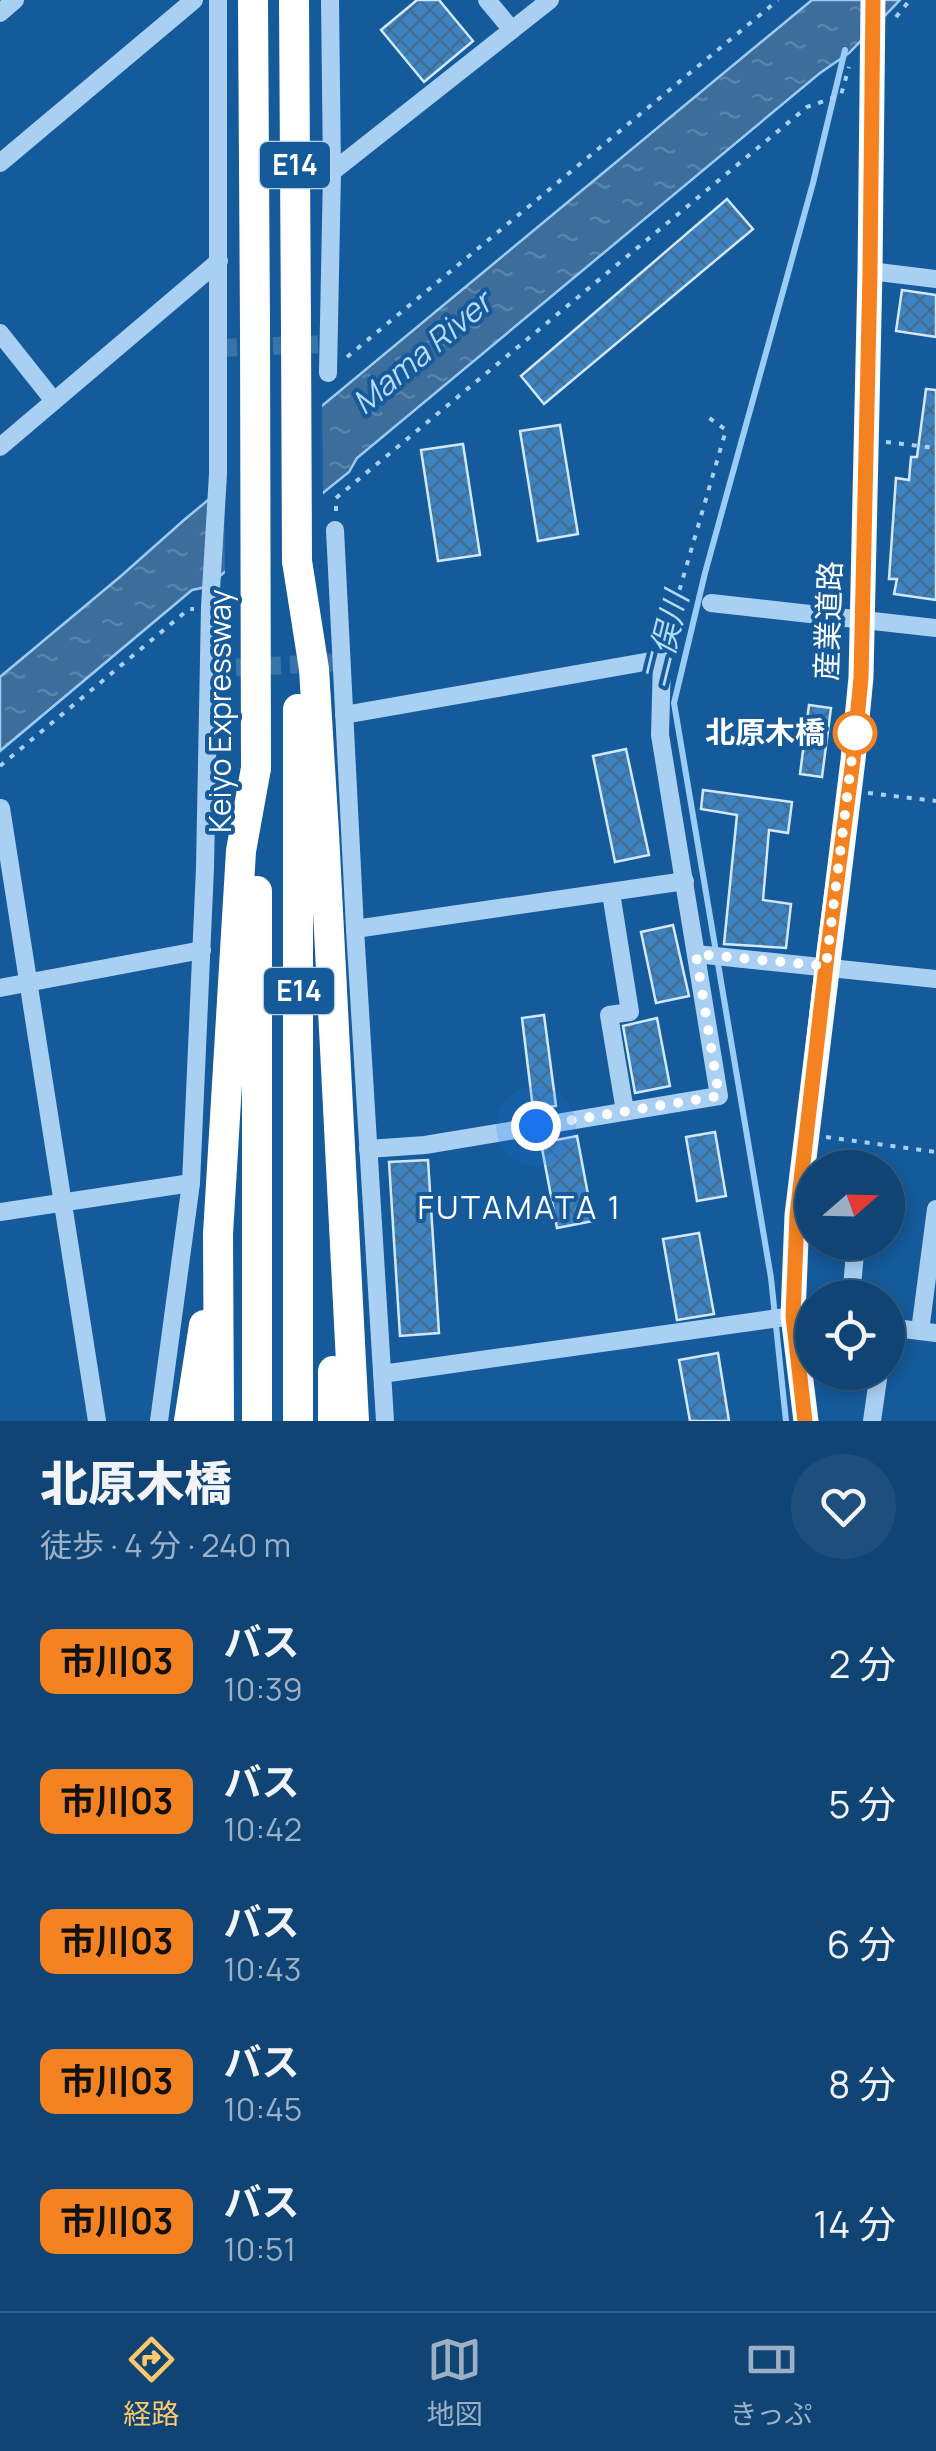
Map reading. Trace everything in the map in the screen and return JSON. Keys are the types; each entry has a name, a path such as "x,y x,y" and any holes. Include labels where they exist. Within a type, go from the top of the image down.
{"highway":[{"name":"Keiyo Expressway","path":"253,0 257,1421"},
{"name":"E14","path":"294,0 298,1421"},
{"path":"297,562 314,670 354,1421"},
{"path":"219,1421 218,1234 241,851 256,768"},
{"path":"333,1421 335,1038"},
{"path":"189,1421 218,1234"}],"main road":[{"name":"産業道路","path":"801,1280 797,1215 861,678 873,8"},
{"name":"産業道路","path":"805,1390 806,1421"}],"street":[{"path":"0,13 16,0"},
{"path":"0,163 194,0"},
{"path":"159,1421 191,1183 206,868 210,608 218,474 218,0"},
{"path":"328,372 330,0"},
{"path":"486,0 512,30"},
{"path":"332,172 550,0"},
{"path":"0,448 219,262"},
{"path":"870,272 936,279"},
{"path":"0,333 54,402"},
{"path":"335,530 385,1421"},
{"path":"710,603 936,628"},
{"path":"344,715 662,658 660,735 719,1096 425,1144 368,1149"},
{"path":"1,808 97,1421"},
{"path":"355,929 686,881"},
{"path":"612,893 630,1012 610,1015 625,1111"},
{"path":"0,988 202,950"},
{"path":"696,954 936,979"},
{"path":"0,1212 191,1183"},
{"path":"928,1332 936,1208"},
{"path":"382,1374 795,1319"},
{"path":"872,1421 876,1390"}],"path":[{"path":"328,372 778,0"},
{"path":"335,530 336,498 807,107 841,95 852,60 873,44 910,0"},
{"path":"662,658 726,430 708,417"},
{"path":"867,439 936,448"},
{"path":"0,766 189,609 210,608"},
{"path":"849,790 936,801"},
{"path":"806,1135 936,1152"}],"water":[{"name":"Mama River","path":"812,0 900,0 849,53 357,458 349,472 206,587 192,590 0,751 0,677"}],"pier":[{"path":"322,399 323,500 225,579 224,480"}],"building":[{"path":"417,0 439,0 473,41 424,82 381,30"},
{"path":"727,199 753,229 544,404 521,376"},
{"path":"902,290 936,295 936,337 896,331"},
{"path":"926,389 936,390 936,600 894,594 897,579 889,579 896,478 909,480 911,457 917,457"},
{"path":"560,425 578,534 538,541 520,431"},
{"path":"463,444 480,555 438,561 421,450"},
{"path":"809,705 831,708 822,777 800,774"},
{"path":"626,749 649,855 615,862 593,756"},
{"path":"703,790 792,802 788,833 769,830 763,900 791,904 786,948 724,944 737,815 701,809"},
{"path":"673,925 689,996 656,1003 641,932"},
{"path":"544,1015 556,1106 533,1109 522,1018"},
{"path":"657,1018 670,1086 635,1093 623,1026"},
{"path":"715,1132 726,1196 697,1201 686,1137"},
{"path":"577,1136 593,1221 557,1228 541,1143"},
{"path":"428,1160 439,1333 400,1336 389,1162"},
{"path":"699,1233 714,1314 677,1320 663,1239"},
{"path":"718,1353 729,1421 690,1421 679,1360"}],"waterway":[{"name":"二俣川","path":"786,1421 771,1278 674,703 845,50"}],"tunnel":[{"path":"219,348 328,344"},
{"path":"209,669 341,662"}],"bus line":[{"name":"市川03","path":"805,1421 793,1316 797,1215 861,678 873,0"}],"place":[{"name":"北原木橋","path":"855,733"}],"district":[{"name":"FUTAMATA 1","path":"520,1208"}],"route":[{"path":"536,1126 719,1096 696,954 826,966 855,733"}]}
